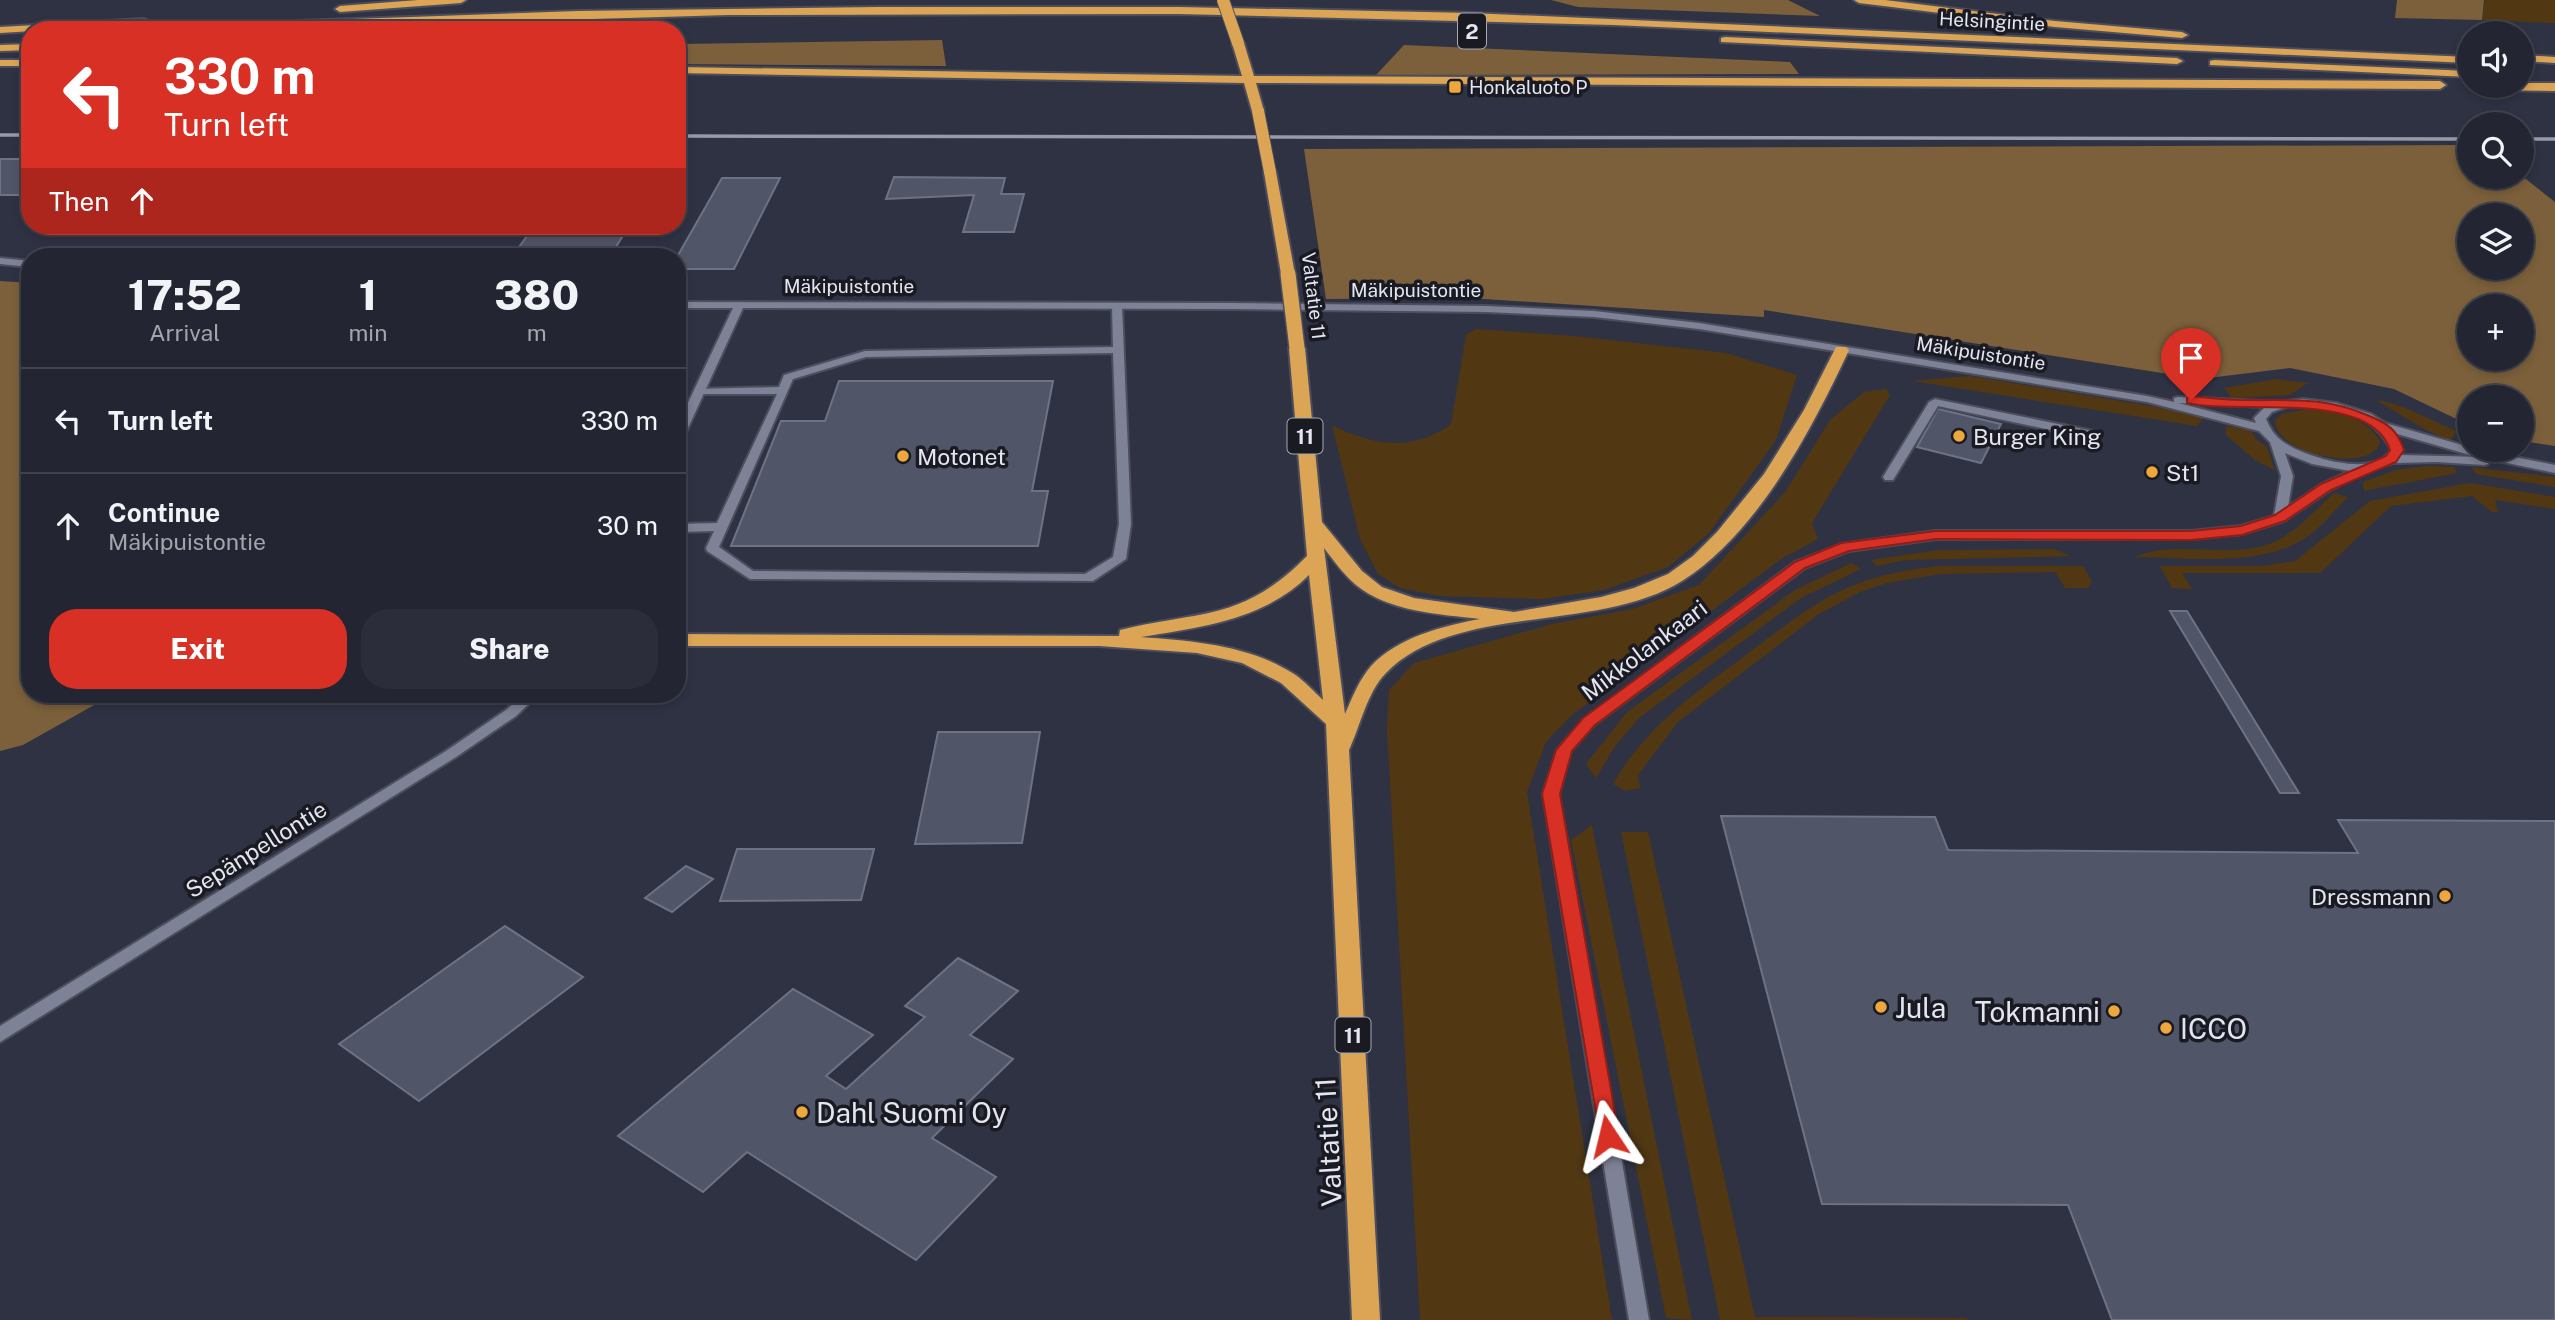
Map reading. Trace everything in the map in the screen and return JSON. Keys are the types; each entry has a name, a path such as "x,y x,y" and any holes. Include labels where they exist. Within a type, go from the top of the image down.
{"highway":[{"path":"168,21 461,0"},
{"name":"11","path":"1223,0 1250,78"},
{"path":"1859,0 2055,24 2314,46 2457,53"},
{"name":"Helsingintie","path":"420,21 712,12 1148,11 1577,20 2457,59"},
{"path":"686,26 762,24"},
{"path":"1214,24 1242,25"},
{"path":"0,33 21,31"},
{"path":"0,33 21,34"},
{"name":"Helsingintie","path":"1712,39 2192,62"},
{"path":"0,48 21,47"},
{"path":"2534,61 2555,62"},
{"path":"2206,62 2457,73"},
{"path":"0,64 21,63"},
{"path":"686,70 1250,78 1324,82 1835,81 2457,86"},
{"path":"2534,76 2555,77"},
{"name":"Valtatie 11","path":"1250,78 1288,274 1313,523"},
{"path":"2534,87 2555,87"},
{"path":"1339,751 1377,671 1404,650 1463,629 1622,598 1672,579 1697,564 1727,533 1806,423 1841,350"},
{"path":"1313,523 1364,583 1383,594 1426,606 1522,618"},
{"name":"11","path":"1313,523 1339,751"},
{"path":"1099,640 1212,619 1248,609 1281,591 1316,557"},
{"path":"686,640 1099,640 1197,647 1248,659 1288,679 1336,722"},
{"name":"Valtatie 11","path":"1339,751 1366,1320"}],"street":[{"path":"0,261 21,263"},
{"name":"Mäkipuistontie","path":"686,305 1486,309 1594,314 1699,326 2147,399 2261,428"},
{"path":"686,420 739,306"},
{"path":"1117,306 1125,524 1119,559 1088,578 750,575 712,548 788,377 865,354 1118,350"},
{"path":"700,391 784,390"},
{"name":"Mäkipuistontie","path":"2147,399 2337,407 2382,426"},
{"path":"1889,477 1935,402 2093,435"},
{"path":"2288,403 2268,410 2260,418 2261,428 2275,443 2302,457 2335,466 2369,466 2391,459 2448,458 2555,470"},
{"path":"2382,426 2393,436 2397,450 2391,459"},
{"path":"2382,426 2474,452 2555,470"},
{"path":"2275,443 2287,477 2280,518"},
{"name":"Mikkolankaari","path":"1639,1320 1551,794 1564,750 1589,722 1800,565 1846,547 1936,535 2191,535 2242,530 2280,518 2326,487 2369,466"},
{"path":"686,528 722,527"},
{"name":"Sepänpellontie","path":"0,1035 451,754 522,703"}],"shaded area":[{"path":"1551,0 1788,0 1820,16 1578,7"},
{"path":"2397,0 2484,0 2482,20 2395,18"},
{"path":"2485,0 2555,0 2555,23 2482,20"},
{"path":"942,40 946,66 686,64 686,44"},
{"path":"1404,45 1790,62 1799,74 1376,75"},
{"path":"2457,145 2457,189 2534,189 2534,185 2555,202 2555,446 2534,443 2534,385 2457,385 2457,419 2394,389 2290,368 2200,379 1764,310 1764,317 1469,298 1326,299 1304,149"},
{"path":"0,281 21,282 21,703 98,703 23,745 0,751"},
{"path":"1476,329 1575,336 1726,353 1797,375 1776,440 1709,533 1668,567 1604,590 1542,599 1440,596 1400,588 1378,574 1360,539 1332,425 1363,438 1393,443 1422,439 1451,424 1466,335"},
{"path":"1970,376 2169,409 2204,418 2197,426 1912,381"},
{"path":"2276,379 2308,383 2290,395 2232,398 2224,388"},
{"path":"1886,389 1890,395 1812,523 1818,539 1781,559 1572,715 1546,742 1527,792 1612,1320 1420,1320 1387,728 1389,690 1414,663 1552,624 1633,609 1699,585 1786,491 1830,420 1864,392"},
{"path":"2376,400 2408,409 2457,431 2450,441"},
{"path":"2307,409 2348,416 2366,426 2380,441 2374,451 2361,457 2344,459 2306,451 2290,443 2279,432 2275,420 2282,414"},
{"path":"2226,426 2251,430 2256,439 2267,447 2275,470 2255,460 2226,435"},
{"path":"2426,466 2454,467 2457,473 2364,491 2363,482 2396,470"},
{"path":"2471,467 2555,477 2555,487 2476,474"},
{"path":"2470,483 2555,497 2555,509 2495,500 2498,513 2492,512 2472,496 2391,506 2320,573 2182,573 2192,589 2172,588 2160,566 2262,566 2295,561 2370,501"},
{"path":"2334,493 2348,497 2305,538 2267,554 2222,559 2134,557 2167,549 2236,550 2269,544 2296,528"},
{"path":"2054,549 2071,556 1906,560 1877,566 1871,560 1938,550"},
{"path":"1851,563 1861,569 1801,598 1639,718 1615,746 1596,778 1586,764 1627,712 1795,590"},
{"path":"1937,566 2083,566 2092,581 2088,588 2065,588 2055,572 1941,574 1887,583 1860,592 1819,614 1678,722 1638,775 1640,788 1625,791 1613,784 1642,743 1676,709 1802,614 1840,591 1864,581"},
{"path":"1592,825 1692,1320 1666,1318 1571,840"},
{"path":"1621,832 1648,832 1755,1317 1969,1320 1720,1320"}],"building":[{"path":"0,159 21,159 21,195 0,195"},
{"path":"894,177 1005,178 1001,194 1024,194 1014,232 963,232 974,195 886,199"},
{"path":"722,178 780,178 734,269 686,269 686,248 682,248"},
{"path":"528,235 623,235 615,248 518,248"},
{"name":"Motonet","path":"839,381 1053,381 1032,491 1048,491 1038,546 731,546 781,421 825,421"},
{"name":"Burger King","path":"1938,409 2001,424 1981,463 1917,447"},
{"path":"2170,611 2187,611 2299,793 2280,793"},
{"path":"938,732 1040,732 1022,843 915,844"},
{"name":"ICCO","path":"1721,816 1935,817 1948,850 2358,853 2338,820 2555,821 2555,1320 2112,1320 2068,1205 1822,1204"},
{"path":"737,849 874,849 861,900 720,901"},
{"path":"686,866 713,879 672,912 645,898"},
{"path":"505,926 583,977 419,1101 339,1044"},
{"name":"Dahl Suomi Oy","path":"958,958 1018,991 970,1035 1013,1059 932,1138 996,1177 916,1260 747,1152 703,1192 618,1136 793,989 873,1035 826,1076 846,1089 925,1017 905,1006"}],"railway":[{"path":"0,135 21,135"},
{"path":"686,136 2457,139"},
{"path":"2534,139 2555,139"}],"place":[{"name":"Honkaluoto P","path":"1455,87"},
{"name":"Burger King","path":"1959,436"},
{"name":"Motonet","path":"903,456"},
{"name":"St1","path":"2152,472"},
{"name":"Dressmann","path":"2445,896"},
{"name":"Jula","path":"1881,1007"},
{"name":"Tokmanni","path":"2114,1011"},
{"name":"ICCO","path":"2166,1028"},
{"name":"Dahl Suomi Oy","path":"802,1112"}],"route":[{"path":"1608,1136 1551,794 1564,750 1589,722 1800,565 1846,547 1936,535 2191,535 2242,530 2280,518 2326,487 2369,466 2391,459 2397,450 2393,436 2382,426 2359,414 2337,407 2324,404 2245,404 2191,400"}]}
